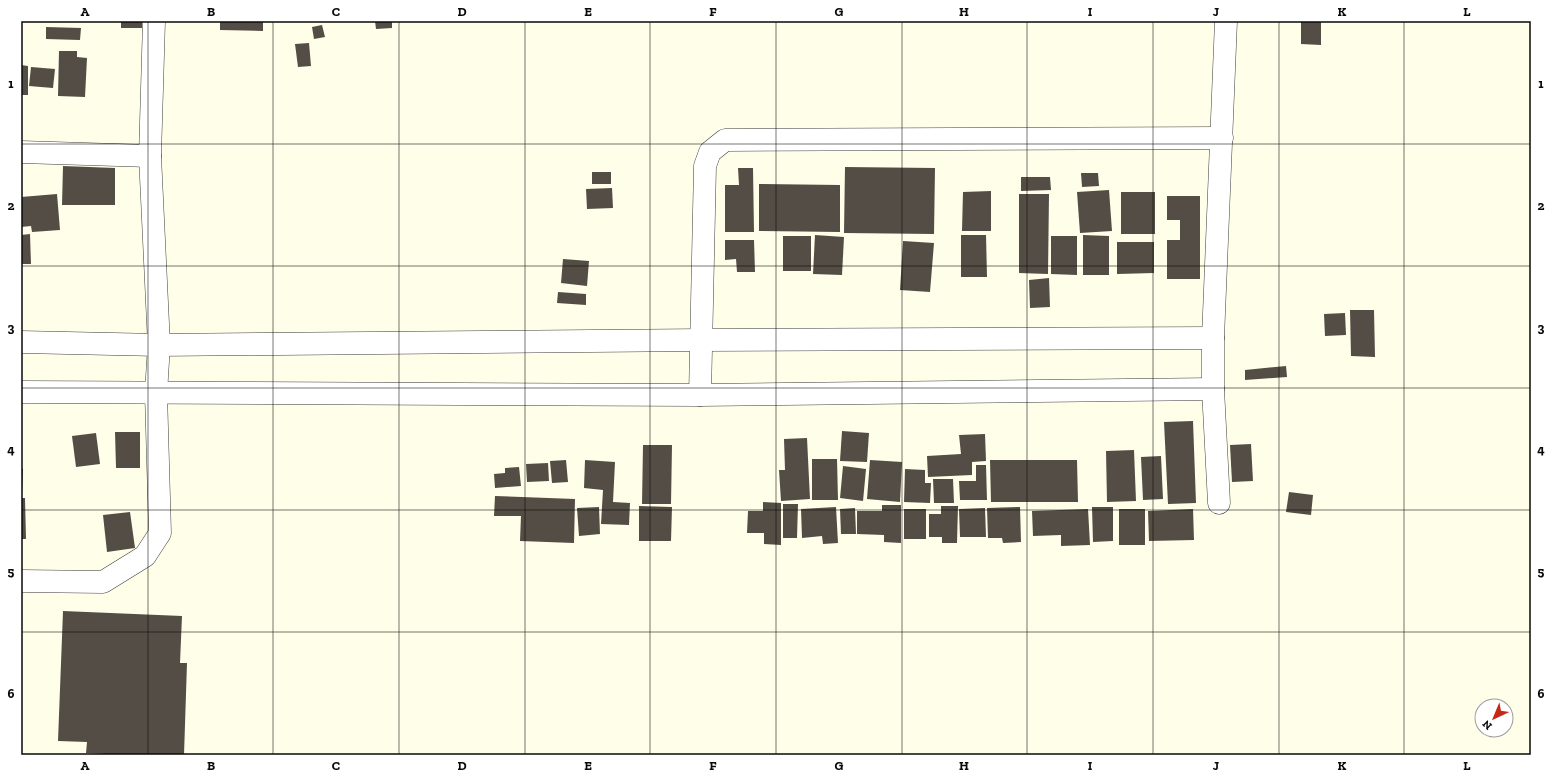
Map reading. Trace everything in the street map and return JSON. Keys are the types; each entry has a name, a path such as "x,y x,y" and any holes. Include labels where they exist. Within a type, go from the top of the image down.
{"street":[{"path":"21,581 103,582 145,556 160,533 156,393 159,345 150,156 154,21"},
{"path":"1219,503 1213,390 1213,338 1226,21"},
{"path":"700,395 705,166 710,152 725,140 1222,138"},
{"path":"21,152 150,156"},
{"path":"21,342 159,345 702,340 1213,338"},
{"path":"21,392 700,395 1213,390"}],"building":[{"path":"121,21 142,21 142,28 121,28"},
{"path":"220,21 263,21 263,31 220,30"},
{"path":"375,21 392,21 392,28 376,29"},
{"path":"1301,21 1321,21 1321,45 1301,44"},
{"path":"322,25 325,37 314,39 312,27"},
{"path":"46,27 81,28 80,40 46,39"},
{"path":"309,43 311,66 298,67 295,44"},
{"path":"59,51 77,51 77,57 87,58 85,97 58,96"},
{"path":"21,65 28,66 28,95 21,95"},
{"path":"31,67 55,69 53,88 29,86"},
{"path":"63,166 115,168 115,205 62,205"},
{"path":"845,167 935,168 934,234 844,233"},
{"path":"738,168 753,168 754,232 725,232 725,185 739,185"},
{"path":"592,172 611,172 611,184 592,184"},
{"path":"1081,173 1098,173 1099,186 1082,187"},
{"path":"1021,177 1050,177 1051,190 1021,191"},
{"path":"759,184 840,185 840,232 759,231"},
{"path":"612,188 613,208 587,209 586,189"},
{"path":"1109,190 1112,231 1080,233 1077,192"},
{"path":"991,191 991,231 962,231 963,192"},
{"path":"1121,192 1155,192 1155,234 1121,234"},
{"path":"57,194 60,230 32,232 31,226 21,227 21,197"},
{"path":"1019,194 1049,194 1048,274 1019,273"},
{"path":"1167,196 1200,196 1200,279 1167,279 1167,240 1180,240 1180,220 1167,220"},
{"path":"30,234 31,264 21,264 21,235"},
{"path":"815,235 844,237 842,275 813,274"},
{"path":"961,235 986,235 987,277 961,277"},
{"path":"1083,235 1109,236 1109,275 1083,275"},
{"path":"783,236 811,236 811,271 783,271"},
{"path":"1051,236 1077,236 1077,275 1051,274"},
{"path":"725,240 754,240 755,272 737,272 736,259 725,260"},
{"path":"903,241 934,243 930,292 900,290"},
{"path":"1117,242 1154,242 1154,273 1117,274"},
{"path":"563,259 589,261 587,286 561,283"},
{"path":"1049,278 1050,307 1030,308 1029,280"},
{"path":"558,292 586,294 586,305 557,303"},
{"path":"1350,310 1374,310 1375,357 1351,356"},
{"path":"1345,313 1346,335 1325,336 1324,314"},
{"path":"1286,366 1287,377 1245,380 1245,370"},
{"path":"1193,421 1196,503 1168,504 1164,422"},
{"path":"842,431 869,433 867,462 840,461"},
{"path":"115,432 140,432 140,468 116,468"},
{"path":"96,433 100,464 76,467 72,436"},
{"path":"985,434 986,461 972,462 972,475 928,477 927,456 961,454 959,435"},
{"path":"807,438 810,499 781,501 779,470 785,470 784,439"},
{"path":"1251,444 1253,481 1232,482 1230,445"},
{"path":"643,445 672,445 671,504 642,504"},
{"path":"1134,450 1136,501 1107,502 1106,451"},
{"path":"1161,456 1163,499 1143,500 1141,457"},
{"path":"812,459 837,459 838,500 812,500"},
{"path":"566,460 568,482 552,483 550,461"},
{"path":"585,460 615,462 613,502 630,503 629,525 601,524 603,490 584,488"},
{"path":"870,460 902,462 900,502 867,499"},
{"path":"990,460 1077,460 1078,502 991,502"},
{"path":"548,463 549,481 527,482 526,464"},
{"path":"976,465 986,465 987,500 960,500 959,481 976,481"},
{"path":"843,466 866,469 863,501 840,498"},
{"path":"519,467 521,486 495,488 494,474 505,473 505,468"},
{"path":"21,469 23,469 22,493 21,493"},
{"path":"905,469 925,470 925,483 931,483 930,503 904,502"},
{"path":"933,479 953,479 954,503 934,503"},
{"path":"1289,492 1313,495 1311,515 1286,512"},
{"path":"495,496 575,499 574,543 520,541 521,516 494,516"},
{"path":"21,498 25,498 26,539 21,539"},
{"path":"763,502 781,503 781,545 764,544 764,533 747,533 748,511 763,511"},
{"path":"783,504 798,504 797,538 783,538"},
{"path":"882,505 901,505 901,543 884,542 884,535 857,534 857,511 882,511"},
{"path":"639,506 672,507 671,541 639,541"},
{"path":"941,506 958,506 957,543 942,543 942,537 929,537 929,514 941,514"},
{"path":"599,507 600,534 579,536 577,508"},
{"path":"836,507 838,543 823,544 822,536 802,538 801,509"},
{"path":"1020,507 1021,542 1003,543 1002,538 988,538 987,508"},
{"path":"1092,507 1113,507 1113,541 1093,542"},
{"path":"855,508 856,534 841,534 840,509"},
{"path":"985,508 986,537 960,537 959,509"},
{"path":"904,509 926,509 926,539 904,539"},
{"path":"1088,509 1090,545 1061,546 1061,535 1033,536 1032,511"},
{"path":"1119,509 1145,509 1145,545 1119,545"},
{"path":"1193,509 1194,540 1149,541 1148,511"},
{"path":"130,512 135,548 107,552 103,515"},
{"path":"63,611 182,616 180,663 187,663 184,755 86,753 87,742 58,741"}]}
